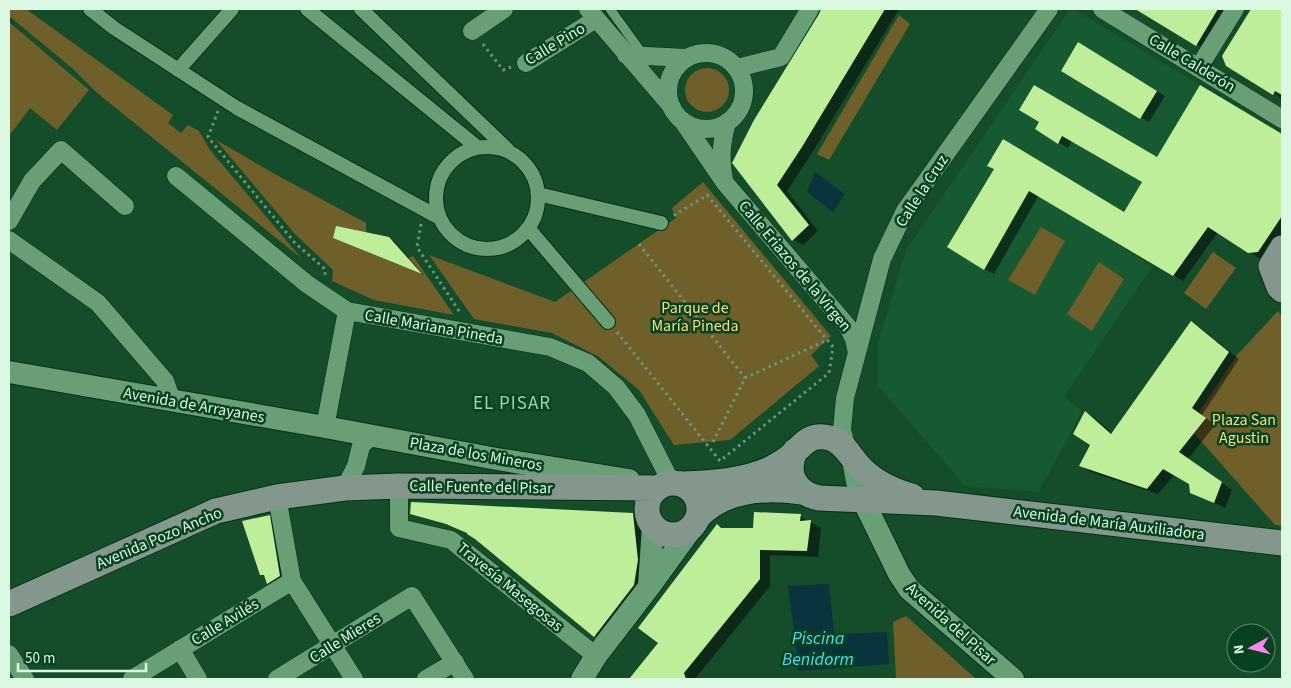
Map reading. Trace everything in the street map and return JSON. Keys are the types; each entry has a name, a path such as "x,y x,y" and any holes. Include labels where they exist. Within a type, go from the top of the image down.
{"main road":[{"path":"1276,257 1279,287 1282,290"},
{"path":"662,496 750,476 778,464 807,440 816,437"},
{"name":"Avenida de María Auxiliadora","path":"816,437 833,439 841,443 862,470 887,487 936,503"},
{"path":"795,451 792,459 791,473 796,485 802,492"},
{"path":"828,498 840,493 847,485 851,476 850,457"},
{"name":"Calle Fuente del Pisar","path":"345,488 618,489 662,496"},
{"name":"Avenida Pozo Ancho","path":"9,604 216,511 277,497 345,488"},
{"path":"662,496 689,488 696,497 699,509 696,521"},
{"name":"Avenida de María Auxiliadora","path":"662,496 662,533 674,535 685,532 715,502 734,495 766,490 802,492 810,496 828,498 936,503 1279,548"}],"street":[{"path":"90,9 114,28 237,108 440,218"},
{"path":"178,70 232,9"},
{"path":"307,9 477,147"},
{"path":"361,9 510,152 524,162 534,177 538,194 534,218 528,228 517,239 504,246 489,249 474,248 459,241 448,231 440,218 436,203 436,188 441,174 450,161 462,152 477,147 493,147 510,152"},
{"path":"472,30 504,9"},
{"path":"736,68 781,57 810,9"},
{"name":"Calle la Cruz","path":"850,457 842,430 845,398 882,259 905,212 1049,9"},
{"name":"Calle Calderón","path":"1102,9 1282,119"},
{"path":"1199,67 1235,9"},
{"name":"Calle Eriazos de la Virgen","path":"598,12 626,55 678,115 725,183 848,327 854,339 857,353"},
{"name":"Calle Pino","path":"526,63 598,12"},
{"path":"697,54 719,55 736,68 742,78 744,91 742,103 736,114 727,122 716,127 704,128 692,126 678,115 670,99 670,81 678,66 687,58 697,54"},
{"path":"626,55 687,58"},
{"path":"725,183 721,162 721,143 727,122"},
{"path":"9,221 32,181 61,150 125,206"},
{"name":"Calle Mariana Pineda","path":"176,176 307,284 347,311 550,347 588,363 616,387 637,415 662,496"},
{"path":"538,194 662,223"},
{"path":"528,228 608,322"},
{"path":"9,240 98,303 165,381 172,401"},
{"path":"325,427 347,311"},
{"name":"Avenida de Arrayanes","path":"9,372 379,436"},
{"name":"Calle la Cruz","path":"816,437 834,416 845,398"},
{"path":"345,488 355,469 364,442 379,436"},
{"name":"Plaza de los Mineros","path":"379,436 497,459 662,496"},
{"path":"359,454 364,470 391,487"},
{"name":"Avenida del Pisar","path":"850,457 855,482 903,582 918,598 1013,679"},
{"name":"Travesía Masegosas","path":"391,487 399,528 451,540 596,656"},
{"path":"649,587 662,496"},
{"path":"277,497 292,581 354,679"},
{"name":"Avenida del Pisar","path":"828,498 857,512 885,545"},
{"name":"Avenida del Pisar","path":"885,545 880,512 884,505 891,501"},
{"path":"582,679 596,656 649,587 696,521"},
{"name":"Calle Avilés","path":"132,679 292,581"},
{"name":"Calle Mieres","path":"277,679 412,596 455,662"},
{"path":"180,649 198,679"},
{"path":"9,654 25,679"},
{"path":"426,679 455,662 465,679"}],"lane":[{"path":"598,12 644,56"}],"path":[{"name":"Calle Pino","path":"472,30 503,70 526,63"},
{"path":"222,98 208,137 295,243 324,268 325,278 321,294"},
{"path":"608,322 720,461 829,373 833,347 707,195 662,223"},
{"path":"423,209 417,248 463,317"},
{"path":"639,244 745,378"},
{"path":"713,442 745,378 827,340"}],"shaded area":[{"path":"1070,9 1073,9 1200,85 1108,238 1152,267 1064,397 1082,411 1039,492 965,486 878,386 878,343 906,250"}],"green space":[{"path":"9,9 26,9 173,115 168,123 181,133 188,125 199,131 210,150 301,258 96,92 72,68 9,16"},
{"path":"899,15 910,24 829,160 817,154"},
{"path":"9,22 89,90 57,130 30,108 9,136"},
{"path":"707,68 719,72 725,78 729,90 725,102 719,108 707,112 695,108 689,102 685,90 689,78 695,72"},
{"path":"216,140 366,223 366,233 336,227 333,238 404,267 408,258 413,256 454,315 374,300 332,281 333,270 294,233"},
{"name":"Parque de María Pineda","path":"703,182 831,336 811,355 819,366 730,440 674,445 639,390 599,357 552,333 474,319 429,255 555,302 676,218 672,208"},
{"path":"1041,227 1065,241 1035,295 1008,280"},
{"path":"1213,252 1236,268 1206,309 1184,293"},
{"path":"1099,262 1124,279 1092,331 1067,314"},
{"name":"Plaza San Agustin","path":"1278,311 1282,316 1282,526 1275,525 1193,432 1205,418 1199,412 1237,355"},
{"path":"906,616 976,679 896,679 893,622"}],"water":[{"path":"815,172 845,194 833,212 807,192"},
{"name":"Piscina Benidorm","path":"829,584 834,634 887,632 889,664 799,671 788,586"}],"building":[{"path":"821,9 885,9 777,185 809,225 792,241 732,163 754,120"},
{"path":"1135,9 1218,9 1196,46"},
{"path":"1251,9 1282,9 1282,95 1275,91 1273,95 1226,66 1222,56"},
{"path":"1078,42 1157,91 1140,119 1061,71"},
{"path":"1034,85 1157,157 1200,85 1282,134 1282,216 1258,252 1248,253 1208,227 1173,276 1029,191 984,270 947,247 994,169 987,166 1003,139 1124,212 1142,182 1062,136 1058,144 1035,129 1039,122 1019,110"},
{"path":"336,226 389,237 422,274 333,238"},
{"path":"1191,321 1229,352 1192,408 1206,418 1179,452 1222,482 1214,503 1190,493 1189,484 1163,469 1147,489 1079,466 1090,445 1073,434 1085,411 1111,434"},
{"path":"411,502 633,513 638,560 634,585 594,637 467,533 446,524 410,514"},
{"path":"754,512 801,514 800,521 811,520 807,551 760,550 760,579 684,673 686,679 629,679 658,643 638,628 717,524 721,528 753,528"},
{"path":"270,515 280,576 267,584 264,575 260,575 242,521"}],"district":[{"name":"EL PISAR","path":"512,403"}]}
